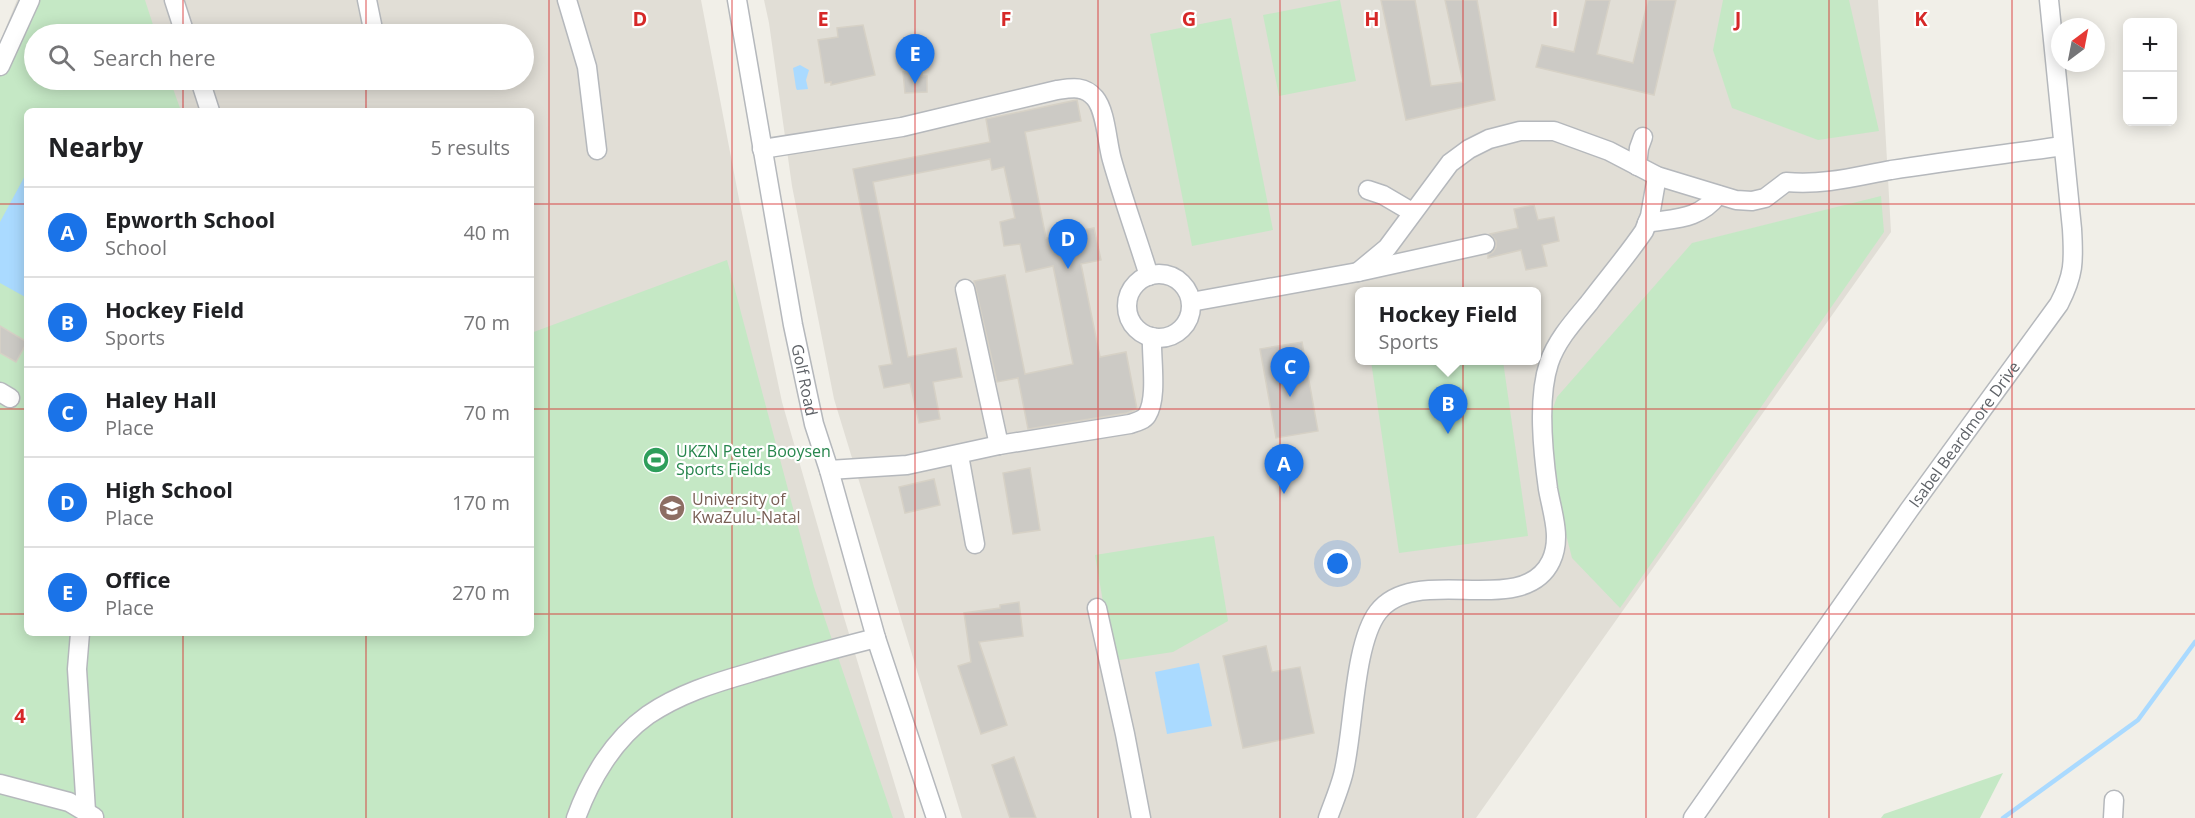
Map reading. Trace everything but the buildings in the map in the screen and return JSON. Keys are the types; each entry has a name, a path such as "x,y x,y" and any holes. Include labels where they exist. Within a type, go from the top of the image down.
{"street":[{"path":"0,66 30,0"},
{"path":"174,0 182,24"},
{"path":"567,0 587,66 597,150"},
{"name":"Golf Road","path":"737,0 793,325 814,424 876,638 936,818"},
{"name":"Isabel Beardmore Drive","path":"1693,818 1909,510 2059,304 2070,284 2074,263 2049,0"},
{"path":"370,1 373,24"},
{"path":"762,149 902,127 1056,90 1075,87 1085,89 1096,98 1101,111 1111,158 1149,276"},
{"path":"203,90 209,108"},
{"path":"1358,272 1387,248 1450,163 1469,148 1489,139 1520,132 1554,131 1609,151 1657,176 1736,201 1765,198 1786,182 1811,183 1846,180 1890,171 2063,146"},
{"path":"1637,166 1643,137"},
{"path":"1328,818 1343,775 1359,670 1367,634 1377,614 1389,600 1417,591 1481,590 1519,586 1531,582 1544,571 1551,561 1556,546 1556,531 1545,461 1543,410 1549,364 1564,334 1632,249 1647,223 1657,176"},
{"path":"1368,190 1383,195 1412,212"},
{"path":"1647,223 1699,213 1707,208 1718,195"},
{"path":"1191,302 1358,272 1485,244"},
{"path":"1160,274 1171,277 1187,291 1191,302 1187,322 1181,330 1162,338 1142,334 1129,318 1128,297 1132,288 1140,280 1149,276 1160,274"},
{"path":"965,289 999,445"},
{"path":"829,470 906,465 999,445 1130,424 1142,420 1147,414 1154,382 1152,337"},
{"path":"959,455 975,544"},
{"path":"1097,608 1125,734 1140,818"},
{"path":"80,636 77,669 91,815"},
{"path":"576,818 592,780 610,754 646,716 675,698 799,657 876,638"},
{"path":"0,784 69,802 91,815"}],"shaded area":[{"name":"UKZN Peter Booysen Sports Fields","path":"17,0 701,0 739,199 782,402 905,818 0,818 0,42"},
{"path":"764,0 1878,0 1891,232 1476,818 962,818 834,399 792,186"}],"green space":[{"name":"UKZN Peter Booysen Sports Fields","path":"33,0 145,0 153,24 24,24 24,90 174,90 180,108 24,108 24,636 534,636 534,332 727,260 814,587 893,818 0,818 0,76"},
{"path":"1340,0 1356,81 1279,96 1263,15"},
{"path":"1723,0 1849,0 1879,131 1818,140 1732,108 1713,50"},
{"path":"1231,18 1273,230 1192,246 1150,34"},
{"path":"1881,196 1884,232 1620,608 1572,558 1542,439 1557,397 1692,243"},
{"path":"1372,365 1504,365 1528,536 1399,553"},
{"path":"1214,536 1228,621 1173,652 1113,661 1095,555"},
{"path":"2003,773 1980,818 1881,818 1884,814"}],"water":[{"path":"800,65 809,70 806,80 808,89 797,90 796,88 793,68"},
{"path":"24,178 24,296 0,283 0,222"},
{"path":"1199,663 1212,726 1167,734 1155,672"}],"waterway":[{"path":"2003,818 2138,720 2195,642"}],"place":[{"name":"Office","path":"915,84"},
{"name":"High School","path":"1068,269"},
{"name":"Haley Hall","path":"1290,397"},
{"name":"Hockey Field","path":"1448,434"},
{"name":"UKZN Peter Booysen Sports Fields","path":"656,460"},
{"name":"Epworth School","path":"1284,494"},
{"name":"University of KwaZulu-Natal","path":"672,508"}]}
